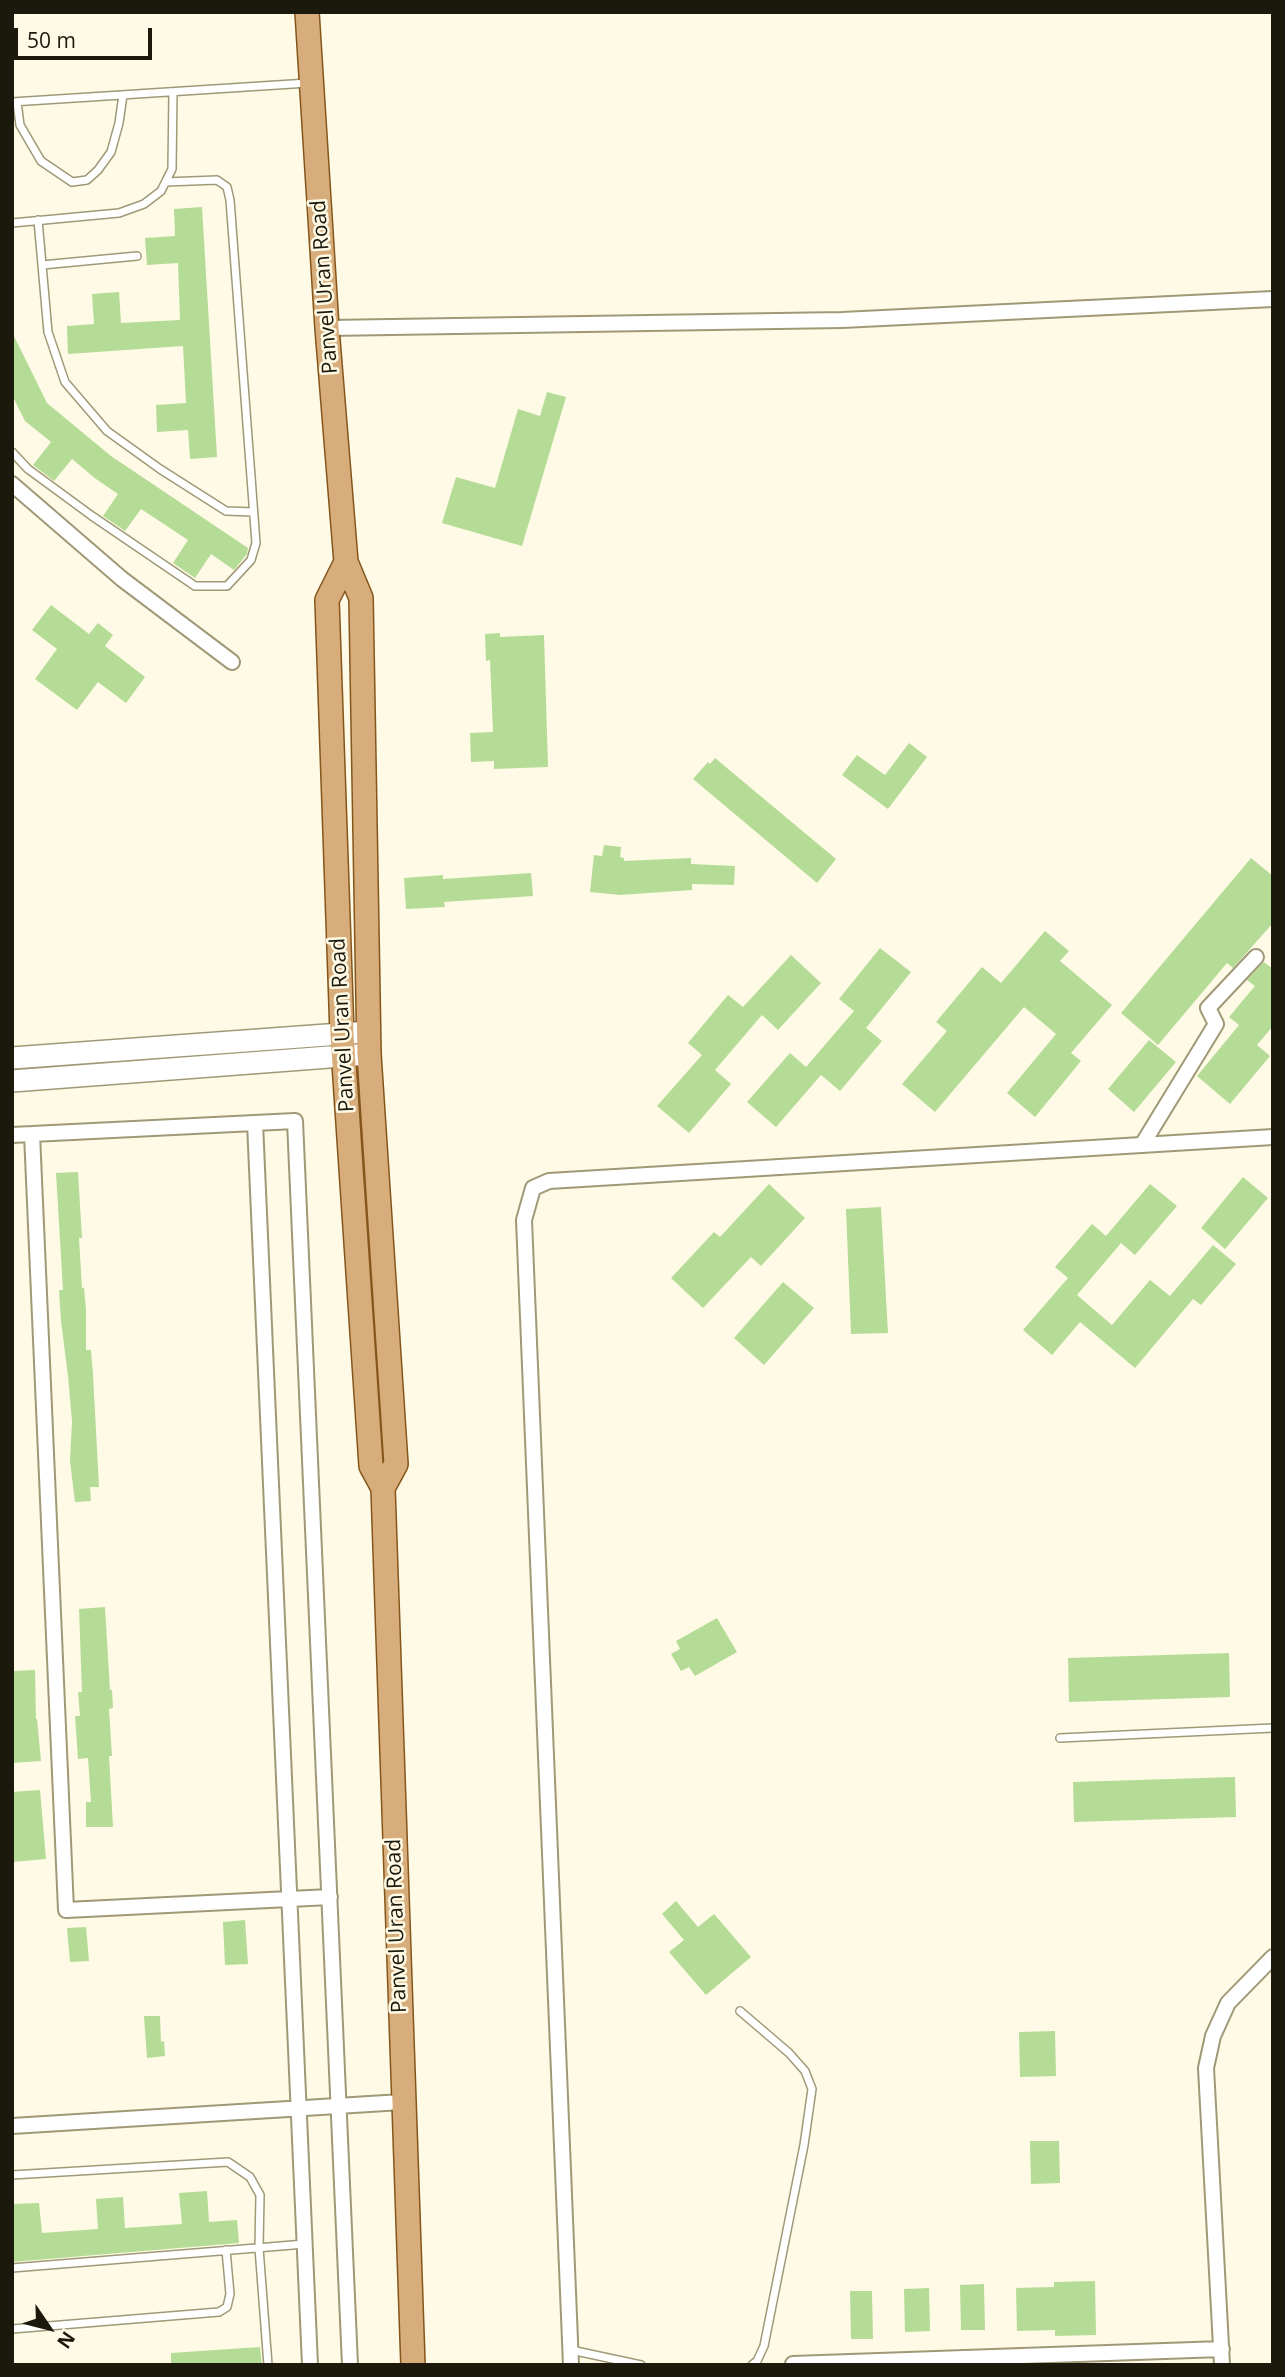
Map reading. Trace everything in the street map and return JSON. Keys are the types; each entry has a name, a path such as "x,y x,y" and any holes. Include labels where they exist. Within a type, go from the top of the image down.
{"main road":[{"name":"Panvel Uran Road","path":"307,12 327,328 346,562 362,598 369,1043 396,1464 383,1488"},
{"name":"Panvel Uran Road","path":"346,562 327,600 343,1045 371,1466 383,1488 413,2365"},
{"path":"12,1081 369,1043"},
{"path":"12,1058 343,1045"}],"street":[{"path":"327,328 842,320 1273,299"},
{"path":"12,484 122,579 232,663"},
{"path":"1142,1145 1216,1024 1208,1008 1256,957"},
{"path":"12,1135 295,1121 350,2365"},
{"path":"255,1123 310,2365"},
{"path":"32,1135 66,1910 330,1897"},
{"path":"571,2357 524,1220 533,1188 549,1181 1273,1137"},
{"path":"1223,2365 1206,2068 1213,2036 1228,2003 1273,1957"},
{"path":"12,2126 402,2102"},
{"path":"793,2364 1222,2349"}],"lane":[{"path":"123,95 111,152 87,180 72,182 41,161 20,125 14,102 123,95 173,92 312,83"},
{"path":"12,223 119,213 144,204 161,191 172,170 173,92"},
{"path":"12,452 28,469 82,509 195,586 227,586 251,560 256,543 230,200 227,187 217,180 166,182"},
{"path":"38,220 48,332 65,382 107,430 160,470 226,510 253,512"},
{"path":"42,265 137,256"},
{"path":"1060,1738 1273,1728"},
{"path":"740,2011 789,2053 805,2071 812,2089 804,2145 764,2346 752,2365"},
{"path":"12,2175 228,2162 250,2177 260,2195 258,2248 268,2365"},
{"path":"12,2268 305,2244"},
{"path":"12,2329 219,2312 227,2307 230,2294 226,2250"},
{"path":"571,2357 641,2365"}],"building":[{"path":"202,207 217,457 190,459 188,430 157,432 156,405 186,403 183,346 68,354 67,326 94,324 92,294 119,292 121,323 180,320 178,263 147,265 145,238 175,236 174,209"},
{"path":"12,332 47,403 111,456 248,548 247,554 234,570 211,554 195,578 173,563 188,540 141,509 125,531 103,516 118,494 72,459 54,481 33,465 51,442 25,421 12,395"},
{"path":"547,392 566,397 522,546 442,523 456,477 495,488 518,409 540,416"},
{"path":"51,605 89,634 98,623 113,635 105,646 145,677 126,703 98,682 77,710 35,679 57,649 32,630"},
{"path":"500,633 500,637 544,635 548,767 494,769 494,761 471,762 470,733 493,732 490,660 486,661 485,634"},
{"path":"909,743 927,757 888,809 842,775 857,755 885,775"},
{"path":"715,758 836,859 817,883 693,779"},
{"path":"604,845 621,847 620,857 624,858 624,861 691,858 691,864 735,866 734,885 692,884 692,890 620,895 590,892 594,855 602,856"},
{"path":"1251,858 1273,876 1273,923 1233,968 1227,963 1158,1045 1121,1013"},
{"path":"531,873 533,896 444,902 445,907 406,909 404,878 443,875 443,879"},
{"path":"1045,931 1069,951 1060,961 1112,1005 1071,1053 1081,1061 1035,1117 1007,1093 1056,1034 1024,1007 935,1112 902,1084 947,1031 936,1022 982,967 1001,983"},
{"path":"880,948 911,972 866,1028 882,1041 840,1091 821,1075 776,1127 747,1102 790,1053 806,1067 854,1011 839,999"},
{"path":"791,955 821,983 778,1030 762,1015 715,1070 731,1084 689,1133 657,1106 702,1055 688,1043 728,995 743,1007"},
{"path":"1264,962 1273,969 1273,1026 1257,1045 1270,1056 1230,1104 1197,1076 1239,1025 1229,1017 1255,986 1247,980"},
{"path":"1149,1040 1176,1062 1134,1112 1108,1089"},
{"path":"78,1172 86,1350 91,1350 99,1487 90,1487 91,1501 75,1502 70,1461 72,1421 59,1290 63,1290 56,1173"},
{"path":"1243,1177 1268,1198 1225,1249 1201,1228"},
{"path":"769,1184 805,1218 761,1266 751,1257 703,1308 671,1278 714,1232 720,1237"},
{"path":"1150,1184 1177,1206 1135,1255 1121,1243 1077,1295 1112,1325 1150,1280 1170,1296 1213,1245 1236,1264 1201,1305 1193,1299 1135,1368 1080,1322 1052,1355 1023,1330 1068,1278 1055,1267 1092,1224 1106,1236"},
{"path":"881,1207 888,1333 851,1334 846,1209"},
{"path":"783,1282 814,1308 764,1365 734,1338"},
{"path":"105,1607 113,1708 109,1709 112,1756 109,1756 113,1827 86,1827 86,1802 91,1802 88,1758 78,1759 75,1716 80,1716 78,1692 82,1692 79,1609"},
{"path":"717,1618 737,1652 695,1676 689,1667 681,1671 671,1654 680,1649 676,1641"},
{"path":"1229,1653 1230,1697 1069,1702 1068,1658"},
{"path":"35,1670 36,1719 41,1761 12,1763 12,1671"},
{"path":"1235,1777 1236,1817 1074,1822 1073,1782"},
{"path":"40,1790 46,1859 12,1862 12,1792"},
{"path":"676,1901 698,1927 714,1914 751,1957 706,1995 669,1952 684,1940 662,1914"},
{"path":"245,1920 248,1964 225,1965 223,1922"},
{"path":"86,1927 89,1961 70,1962 67,1928"},
{"path":"144,2016 160,2016 161,2042 164,2041 165,2056 147,2058"},
{"path":"1055,2031 1056,2076 1020,2077 1019,2032"},
{"path":"1030,2141 1059,2141 1060,2183 1031,2184"},
{"path":"207,2191 209,2222 237,2220 239,2243 12,2262 13,2204 39,2203 42,2233 98,2229 96,2199 123,2197 125,2228 182,2224 179,2193"},
{"path":"1095,2281 1096,2335 1055,2336 1055,2330 1017,2331 1016,2288 1054,2287 1054,2282"},
{"path":"984,2284 985,2330 961,2330 960,2285"},
{"path":"929,2288 930,2331 905,2332 904,2289"},
{"path":"850,2291 872,2291 873,2339 851,2339"},
{"path":"260,2347 262,2365 171,2365 171,2353"}]}
